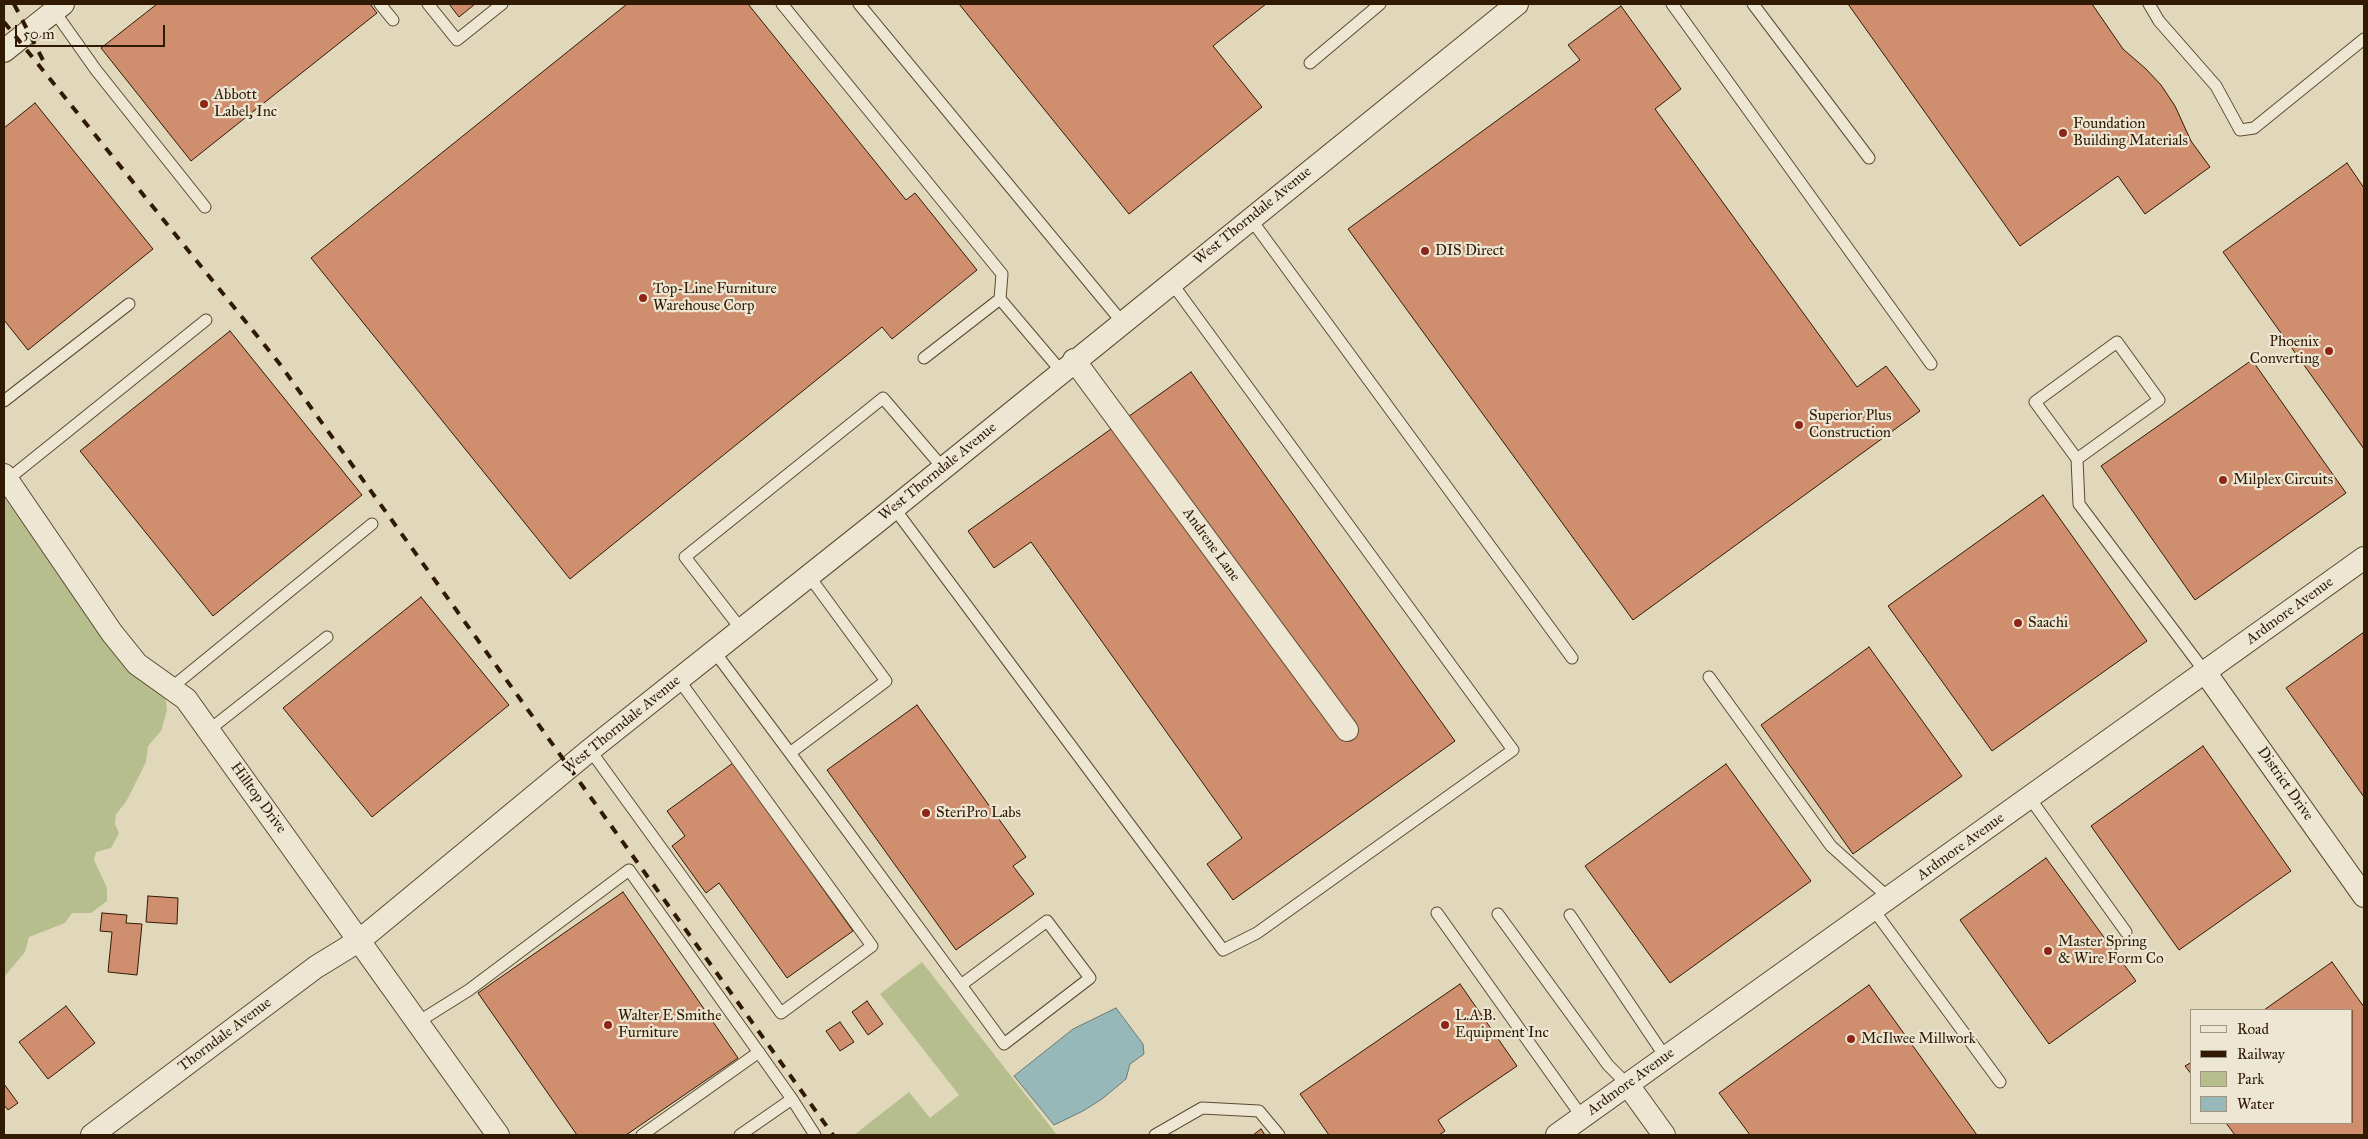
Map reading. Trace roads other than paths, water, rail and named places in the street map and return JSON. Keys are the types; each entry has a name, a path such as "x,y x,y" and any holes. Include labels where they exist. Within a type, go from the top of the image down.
{"street":[{"name":"West Thorndale Avenue","path":"360,940 590,750 894,508 1250,218 1517,4"},
{"path":"4,51 56,6"},
{"name":"Andrene Lane","path":"1068,366 1348,730"},
{"name":"Hilltop Drive","path":"5,477 112,633 137,664 186,699 498,1135"},
{"name":"Ardmore Avenue","path":"1557,1135 2364,558"},
{"name":"District Drive","path":"2205,672 2364,896"},
{"name":"Thorndale Avenue","path":"92,1135 316,967 360,940"},
{"path":"1628,1085 1664,1135"}],"lane":[{"path":"380,4 393,20"},
{"path":"428,4 457,40 502,4"},
{"path":"782,4 1002,274 1000,299 924,358"},
{"path":"860,4 1122,322"},
{"path":"1310,63 1380,4"},
{"path":"1672,4 1931,364"},
{"path":"1753,4 1869,158"},
{"path":"2149,4 2159,20 2216,86 2240,130 2254,128 2364,39"},
{"path":"56,6 205,207"},
{"path":"1250,218 1572,658"},
{"path":"894,508 1223,950 1257,933 1513,750 1171,282"},
{"path":"1000,299 1068,366"},
{"path":"4,401 129,304"},
{"path":"5,477 206,320"},
{"path":"2077,459 2159,400 2117,342 2035,402 2077,459 2080,504 2205,672"},
{"path":"741,629 685,557 883,398 943,468"},
{"path":"170,688 372,524"},
{"path":"790,753 886,681 809,576"},
{"path":"209,730 327,637"},
{"path":"714,651 790,753 961,986 1004,1044 1090,978 1047,921 961,986"},
{"path":"1709,677 1831,846 1881,904 2000,1082"},
{"path":"590,750 781,1012 872,946 679,680"},
{"path":"2030,797 2126,932"},
{"path":"418,1022 469,990 629,870 792,1099 815,1135"},
{"path":"1437,913 1582,1117"},
{"path":"1498,914 1608,1065 1628,1085"},
{"path":"1570,915 1666,1058"},
{"path":"642,1135 759,1052"},
{"path":"740,1135 792,1099"},
{"path":"1155,1135 1202,1108 1259,1111 1279,1135"}],"water":[{"path":"1116,1008 1143,1044 1144,1054 1130,1064 1126,1079 1102,1099 1083,1111 1054,1125 1014,1076 1073,1029"}],"railway":[{"path":"14,4 46,66"},
{"path":"4,22 279,363 833,1135"}],"place":[{"name":"Abbott Label, Inc","path":"204,104"},
{"name":"Foundation Building Materials","path":"2063,133"},
{"name":"DIS Direct","path":"1425,251"},
{"name":"Top-Line Furniture Warehouse Corp","path":"643,298"},
{"name":"Phoenix Converting","path":"2329,351"},
{"name":"Superior Plus Construction","path":"1799,425"},
{"name":"Milplex Circuits","path":"2223,480"},
{"name":"Saachi","path":"2018,623"},
{"name":"SteriPro Labs","path":"926,813"},
{"name":"Master Spring & Wire Form Co","path":"2048,951"},
{"name":"Walter E Smithe Furniture","path":"608,1025"},
{"name":"L.A.B. Equipment Inc","path":"1445,1025"},
{"name":"McIlwee Millwork","path":"1851,1039"}]}
